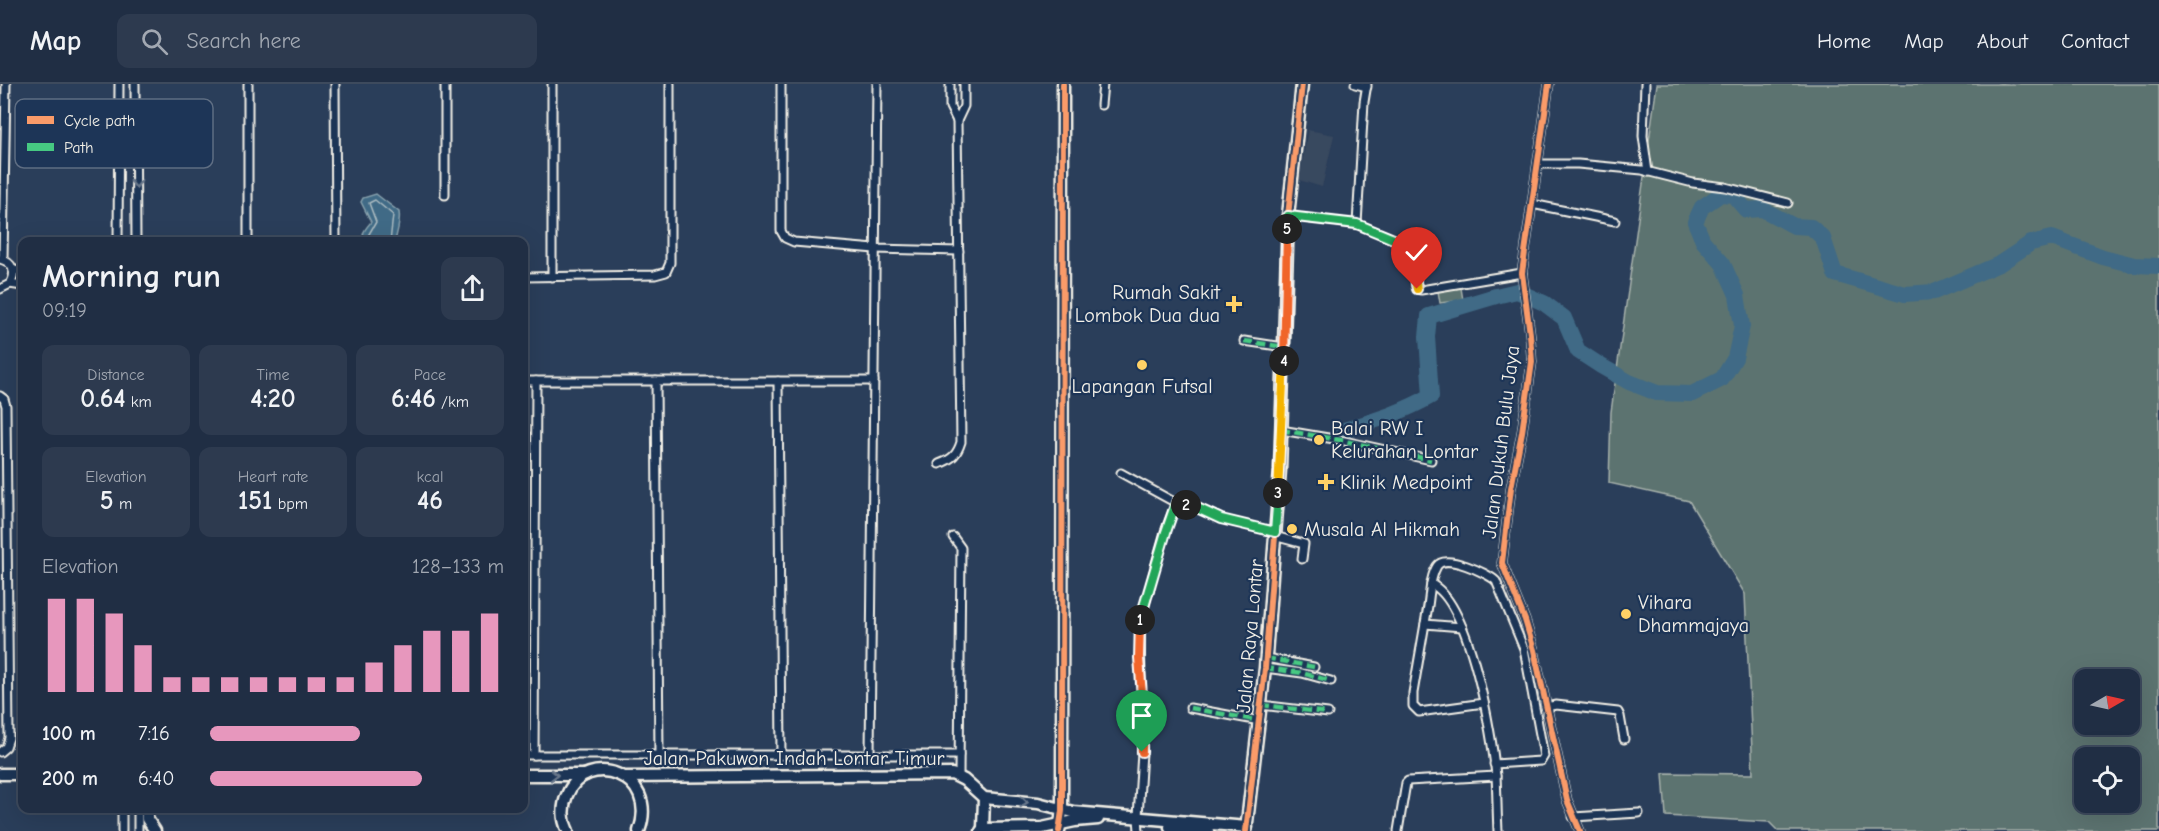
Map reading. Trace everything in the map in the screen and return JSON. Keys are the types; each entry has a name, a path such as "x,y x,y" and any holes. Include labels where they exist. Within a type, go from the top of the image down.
{"street":[{"path":"6,84 2,259 8,262 13,270 14,275 10,284"},
{"path":"119,84 119,99"},
{"path":"135,84 135,99"},
{"path":"248,84 248,237"},
{"path":"335,84 336,237"},
{"path":"445,84 445,195"},
{"path":"552,84 552,277"},
{"path":"528,277 655,275 666,272 670,263 670,84"},
{"path":"781,84 781,231 785,238 794,242 875,249 959,251"},
{"path":"870,754 877,84"},
{"path":"939,464 958,453 961,442 957,122 950,107 950,84"},
{"path":"957,122 964,106 964,84"},
{"path":"1060,828 1062,810 1063,84"},
{"path":"1101,105 1103,84"},
{"name":"Jalan Raya Lontar","path":"1247,829 1260,721 1264,706 1281,430 1288,216 1302,84"},
{"path":"1355,84 1367,85 1357,224"},
{"name":"Jalan Dukuh Bulu Jaya","path":"1549,84 1522,273 1526,289 1532,362 1502,558 1504,570 1526,620 1558,767 1573,817 1580,831"},
{"path":"1645,84 1643,136 1647,171"},
{"path":"1538,164 1578,164 1647,171 1788,203"},
{"path":"118,168 118,237"},
{"path":"136,168 136,237"},
{"path":"1532,204 1616,221"},
{"path":"1288,216 1357,224 1409,247 1415,261 1416,285 1419,290 1522,273"},
{"path":"13,270 18,271"},
{"path":"0,289 10,284 18,285"},
{"path":"1244,341 1284,347"},
{"path":"528,381 874,381"},
{"path":"534,755 536,381"},
{"path":"656,381 659,754"},
{"path":"778,381 780,754"},
{"path":"0,396 4,399 6,406 9,738 6,747 0,752"},
{"path":"1281,430 1341,440 1431,460"},
{"path":"1121,473 1176,503 1195,507 1221,519 1304,544 1302,559"},
{"path":"1138,824 1142,752 1140,622 1176,503"},
{"path":"952,774 959,774 961,548 953,537"},
{"path":"1484,703 1419,712 1414,709 1413,693 1431,584 1437,565 1441,562 1468,565 1491,576 1496,581 1524,649 1544,756 1541,761 1494,764"},
{"path":"1431,584 1444,592 1462,627 1475,664 1496,776 1498,831"},
{"path":"1425,624 1462,627"},
{"path":"1266,663 1314,667"},
{"path":"1266,663 1331,681"},
{"path":"1546,707 1556,705 1618,712 1624,739"},
{"path":"1264,706 1328,713"},
{"path":"1190,708 1260,721"},
{"path":"528,755 959,755"},
{"name":"Jalan Pakuwon Indah Lontar Timur","path":"585,775 605,771 624,777 952,774 964,780 984,798"},
{"path":"0,774 18,774"},
{"path":"528,775 585,775"},
{"path":"568,831 563,816 564,803 568,791 585,775"},
{"path":"1398,831 1408,781 1496,776"},
{"path":"624,777 634,785 644,807 644,819 639,831"},
{"path":"1208,831 1087,819 1060,828 1043,830 982,830 984,798 1038,803 1062,810 1138,824 1247,829"},
{"path":"122,813 122,831"},
{"path":"138,813 138,831"},
{"path":"147,813 147,819 155,831"},
{"path":"1573,817 1639,813"}],"shaded area":[{"path":"1308,130 1334,135 1322,187 1299,180"}],"green space":[{"path":"1657,84 2159,84 2159,831 1778,831 1769,822 1666,816 1663,773 1753,774 1745,594 1689,501 1609,483 1611,412"},
{"path":"1461,288 1463,300 1440,303 1438,291"}],"water":[{"path":"376,194 399,212 396,237 364,237 364,231 371,222 361,202 363,198"}],"waterway":[{"path":"1338,432 1374,421 1431,396 1427,337 1429,316 1517,291 1544,303 1564,318 1578,351 1629,382 1657,393 1692,394 1722,379 1735,358 1742,326 1737,295 1723,264 1703,241 1695,222 1702,207 1721,194 1733,195 1746,210 1762,209 1794,226 1811,227 1823,238 1835,274 1905,294 1934,292 1999,264 2031,243 2052,238 2103,257 2134,265 2159,266"}],"marked path":[{"path":"1244,341 1284,347"},
{"path":"1281,430 1431,460"},
{"path":"1266,658 1314,667"},
{"path":"1265,668 1302,673 1331,681"},
{"path":"1261,705 1328,713"},
{"path":"1190,708 1260,721"}],"cycle path":[{"path":"1059,831 1062,811 1063,84"},
{"path":"1246,831 1265,668 1280,470 1288,216 1302,84"},
{"path":"1549,84 1522,273 1532,362 1511,488 1502,563 1525,620 1534,650 1567,800 1580,831"}],"place":[{"name":"Rumah Sakit Lombok Dua dua","path":"1234,304"},
{"name":"Lapangan Futsal","path":"1142,365"},
{"name":"Balai RW I Kelurahan Lontar","path":"1319,440"},
{"name":"Klinik Medpoint","path":"1326,482"},
{"name":"Musala Al Hikmah","path":"1292,529"},
{"name":"Vihara Dhammajaya","path":"1626,614"}],"route":[{"path":"1142,752 1140,622 1176,503 1195,507 1238,524 1275,532 1280,470 1288,216 1357,224 1406,244 1413,253 1415,261 1417,289"}]}
